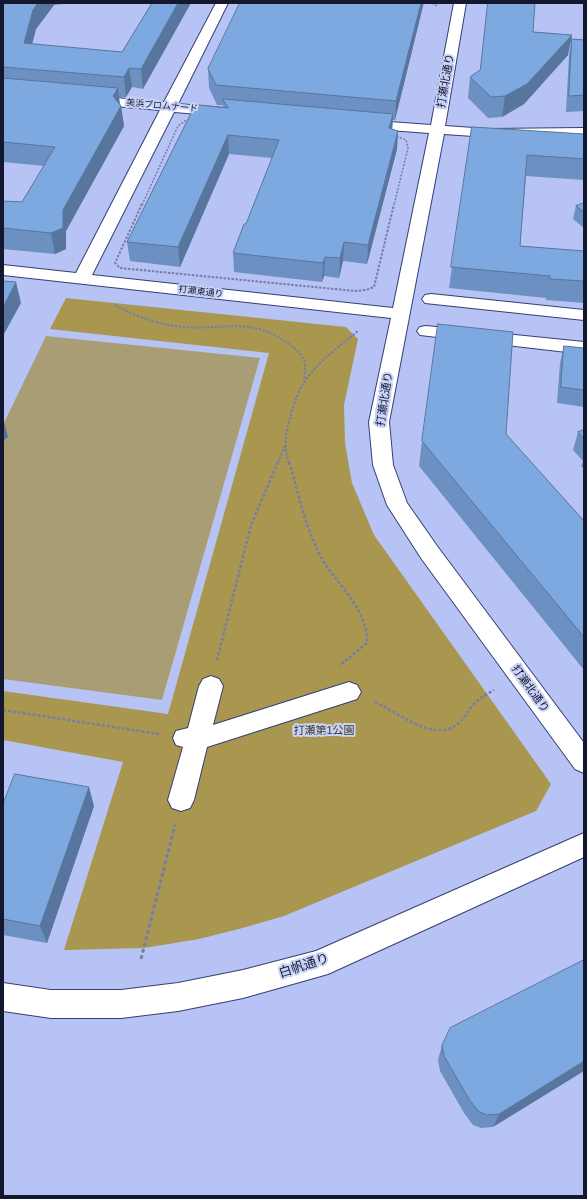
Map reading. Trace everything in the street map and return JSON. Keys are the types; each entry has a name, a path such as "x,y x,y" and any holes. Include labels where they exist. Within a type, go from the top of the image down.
{"street":[{"path":"82,278 222,3"},
{"name":"打瀬北通り","path":"460,3 437,130 379,422 383,465 397,506 429,552 584,762"},
{"name":"美浜プロムナード","path":"74,98 236,113"},
{"path":"347,122 488,133 584,132"},
{"name":"打瀬東通り","path":"3,270 400,314"},
{"path":"431,299 584,315"},
{"path":"426,331 584,348"},
{"path":"181,800 191,739 211,686"},
{"path":"191,739 347,691"},
{"name":"白帆通り","path":"3,997 51,1004 121,1004 178,998 243,984 318,964 584,845"}],"path":[{"path":"196,120 396,136 406,140 408,148 374,286 366,290 347,290 120,268 115,263 178,126 185,121 196,120"},
{"path":"114,303 117,307 157,323 185,327 250,326 265,330 281,338 297,350 305,363 304,383"},
{"path":"211,686 251,525 285,445 296,402 304,383 320,365 360,330"},
{"path":"285,445 309,531 324,562 359,610 367,628 367,643 361,650 341,663 338,668 347,691 380,704 415,724 432,731 443,731 454,727 475,704 494,690"},
{"path":"3,710 191,739"},
{"path":"140,959 181,800"}],"shaded area":[{"path":"46,336 260,358 162,700 3,679 3,425"}],"green space":[{"name":"打瀬第1公園","path":"66,298 346,327 358,339 344,405 345,443 352,483 374,535 551,784 536,811 284,916 199,939 144,948 64,950 123,762 3,740 3,691 168,714 269,353 50,329"}],"building":[{"path":"3,3 38,3 33,10 24,43 122,52 152,3 178,3 141,69 129,68 124,77 3,67"},
{"path":"240,3 421,3 396,101 216,85 208,69"},
{"path":"488,3 535,3 533,32 572,35 527,84 505,96 491,97 470,77 480,70"},
{"path":"572,39 584,40 584,95 569,96"},
{"path":"3,78 118,88 113,96 121,106 63,210 63,228 51,233 3,228 3,201 22,202 55,147 3,142"},
{"path":"223,99 393,114 389,128 398,131 368,245 344,242 340,258 325,257 323,263 233,253 279,140 228,135 178,247 127,242 194,107 198,108 199,105 228,108"},
{"path":"472,127 584,134 584,159 527,155 520,246 584,251 584,281 550,279 550,276 451,267"},
{"path":"584,203 584,212 576,206"},
{"path":"3,281 16,282 3,307"},
{"path":"438,324 513,332 506,434 584,521 584,637 422,441"},
{"path":"564,346 584,348 584,390 561,387"},
{"path":"584,430 584,439 578,432"},
{"path":"15,774 89,787 40,926 3,919 3,804"},
{"path":"584,960 584,1061 499,1114 487,1115 478,1111 469,1099 444,1056 442,1045 450,1028"}]}
